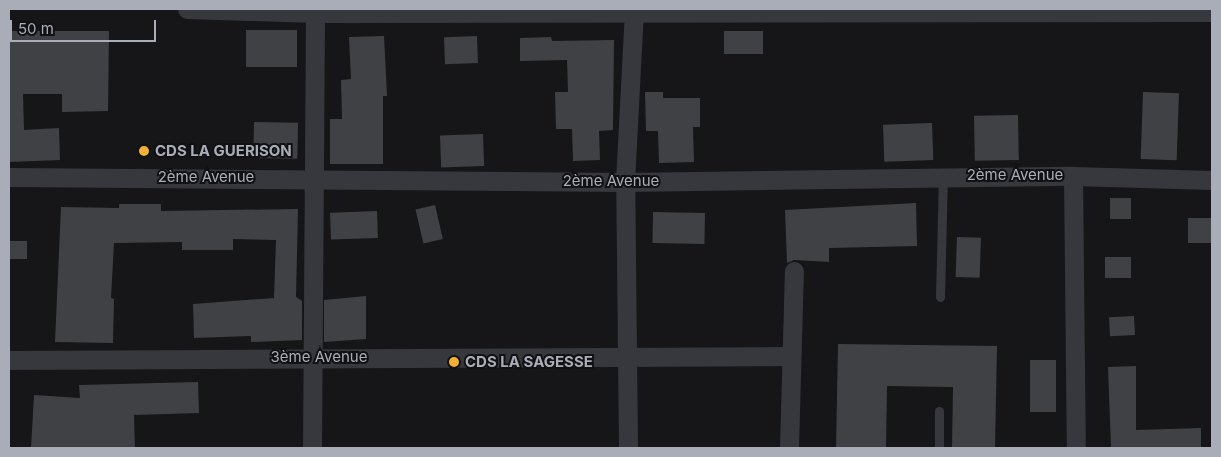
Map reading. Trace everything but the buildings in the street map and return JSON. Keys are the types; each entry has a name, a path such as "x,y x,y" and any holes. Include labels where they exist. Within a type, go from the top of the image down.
{"street":[{"path":"187,9 315,13 634,11 1212,12"},
{"path":"628,448 629,359 625,182 634,11"},
{"path":"312,448 315,13"},
{"name":"2ème Avenue","path":"9,177 625,182 943,176 1074,176 1212,180"},
{"path":"1074,176 1076,448"},
{"path":"788,448 794,271"},
{"name":"3ème Avenue","path":"9,360 313,357 629,359 790,356"}],"lane":[{"path":"940,297 943,176"},
{"path":"939,410 939,448"}],"place":[{"name":"CDS LA GUERISON","path":"144,151"},
{"name":"CDS LA SAGESSE","path":"454,362"}]}
